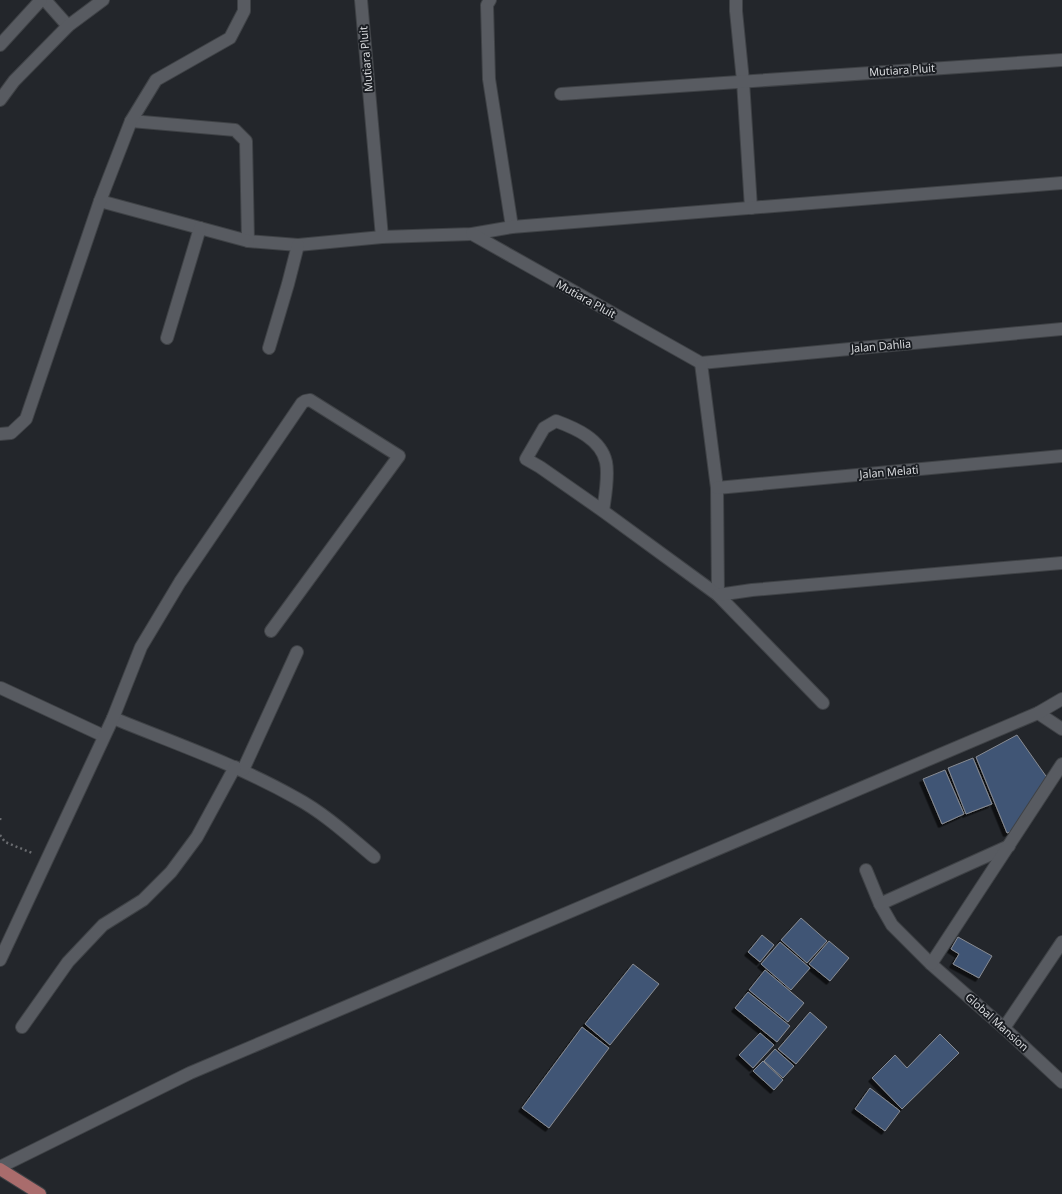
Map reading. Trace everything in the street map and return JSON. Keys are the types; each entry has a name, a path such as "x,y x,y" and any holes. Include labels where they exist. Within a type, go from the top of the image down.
{"main road":[{"path":"0,1168 40,1194"}],"street":[{"path":"0,45 41,0"},
{"path":"45,0 68,26"},
{"path":"0,100 14,81 68,26 103,0"},
{"path":"0,434 11,433 26,419 100,201 131,121 156,80 230,38 244,11 244,0"},
{"name":"Mutiara Pluit","path":"361,0 382,237"},
{"path":"490,0 487,5 489,79 512,227"},
{"path":"736,0 751,208"},
{"name":"Mutiara Pluit","path":"561,94 1062,60"},
{"path":"131,121 234,130 246,141 248,241"},
{"path":"100,201 248,241 298,245 382,237 472,234 512,227 1062,183"},
{"path":"167,338 200,228"},
{"name":"Mutiara Pluit","path":"472,234 701,363"},
{"path":"269,348 298,245"},
{"name":"Jalan Dahlia","path":"701,363 1062,329"},
{"path":"701,363 717,488 718,595"},
{"path":"0,960 113,718 141,646 180,582 302,403 310,400 399,456 271,631"},
{"path":"603,511 606,489 606,461 598,446 577,429 556,421 544,428 526,459 603,511 718,595 823,703"},
{"name":"Jalan Melati","path":"717,488 1062,456"},
{"path":"718,595 752,590 1062,563"},
{"path":"22,1027 68,962 103,925 144,900 171,872 197,837 239,769 298,652"},
{"path":"1,688 104,736"},
{"path":"0,1168 190,1073 1038,712 1062,699"},
{"path":"1038,712 1062,729"},
{"path":"113,718 239,769 297,798 324,816 374,856"},
{"path":"931,964 1062,764"},
{"path":"880,904 1009,846"},
{"name":"Global Mansion","path":"866,870 880,904 892,925 931,964 1004,1028 1062,1082"},
{"path":"1004,1028 1062,942"}],"path":[{"path":"0,820 1,816"},
{"path":"0,835 6,842 47,860"}],"building":[{"path":"1017,735 1048,779 1015,830 1007,833 976,757"},
{"path":"973,758 992,804 966,814 948,768"},
{"path":"945,770 964,814 942,824 923,779"},
{"path":"801,918 827,941 807,963 781,940"},
{"path":"762,935 774,945 760,962 748,952"},
{"path":"958,937 992,956 979,978 953,964 959,954 951,949"},
{"path":"829,941 849,958 830,981 809,964"},
{"path":"780,942 810,968 791,990 761,964"},
{"path":"633,964 659,984 610,1045 585,1024"},
{"path":"765,970 804,1003 788,1022 749,990"},
{"path":"748,992 790,1026 777,1042 735,1008"},
{"path":"810,1012 827,1027 796,1064 778,1049"},
{"path":"582,1027 609,1048 549,1128 522,1108"},
{"path":"760,1033 774,1045 753,1068 739,1055"},
{"path":"940,1034 959,1053 902,1109 872,1078 895,1055 907,1068"},
{"path":"775,1049 794,1066 783,1078 764,1061"},
{"path":"763,1061 783,1080 774,1090 753,1071"},
{"path":"870,1088 900,1111 885,1131 855,1109"}]}
